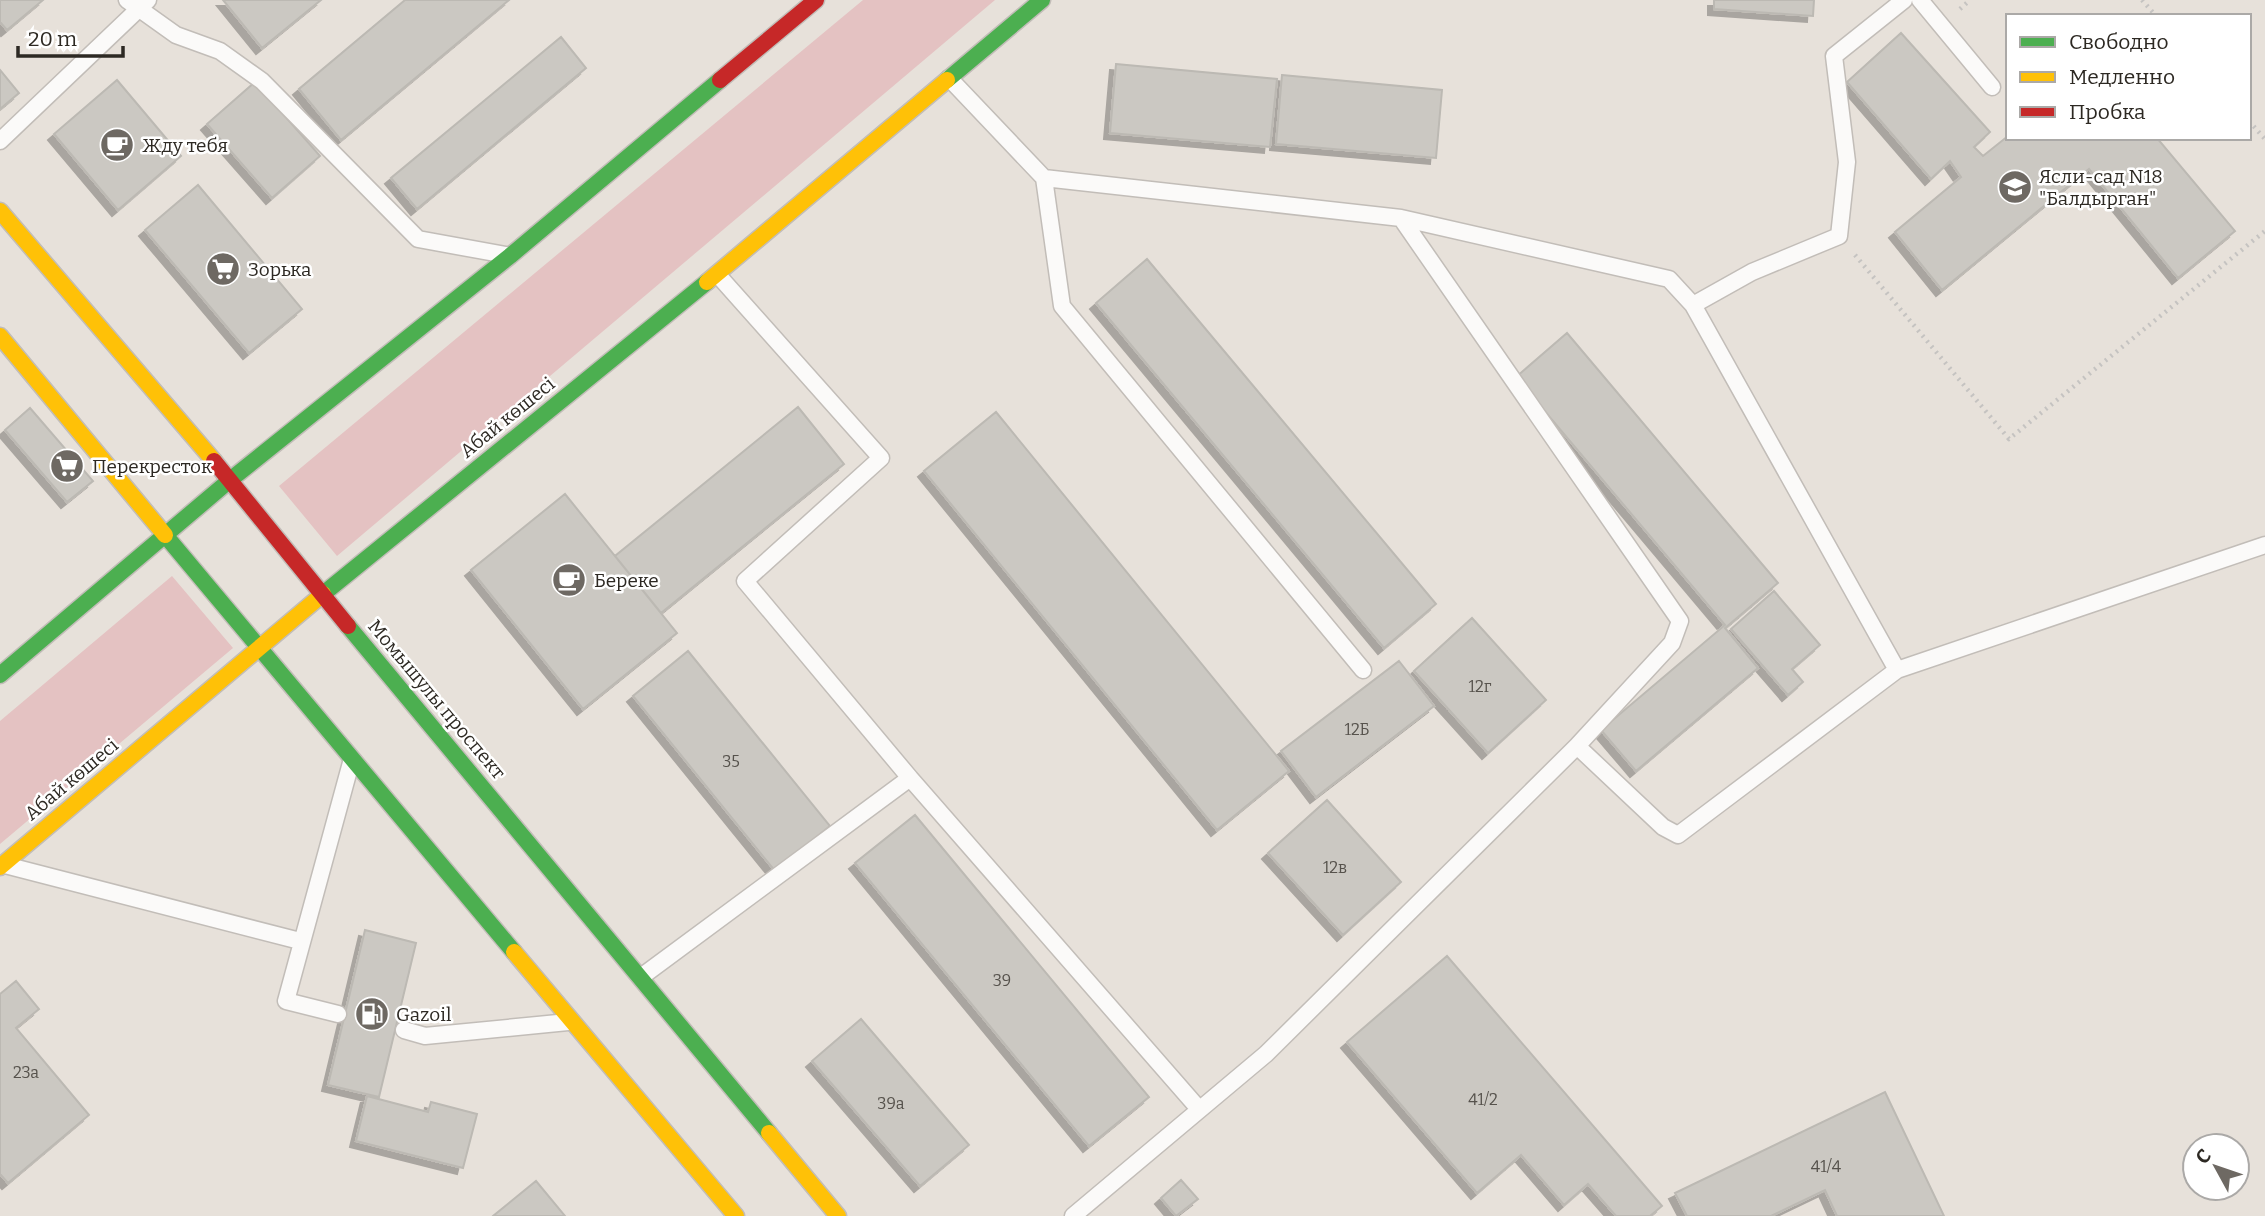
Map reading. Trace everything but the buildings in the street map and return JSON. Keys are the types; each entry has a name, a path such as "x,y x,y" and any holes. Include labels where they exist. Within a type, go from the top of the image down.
{"street":[{"path":"0,675 230,480 510,256 816,0"},
{"name":"Абай көшесі","path":"2,866 258,647 717,274 1042,0"},
{"name":"Момышулы проспект","path":"0,211 230,480 838,1216"},
{"path":"0,336 736,1216"}],"lane":[{"path":"1693,305 1752,272 1839,236 1847,162 1834,56 1904,0"},
{"path":"1920,0 1992,87"},
{"path":"0,141 137,3 176,35 220,51 262,81 418,239 510,256"},
{"path":"949,78 1044,178 1062,306 1363,670"},
{"path":"1044,178 1401,218 1669,279 1693,305 1897,670"},
{"path":"1073,1216 1266,1054 1577,746 1672,643 1680,621 1401,218"},
{"path":"717,274 881,458 745,581 910,778 1199,1110"},
{"path":"1577,746 1663,827 1678,835 1897,670 2265,545"},
{"path":"338,1014 286,1001 300,941 353,757"},
{"path":"642,976 910,778"},
{"path":"2,866 300,941"},
{"path":"404,1030 425,1035 572,1022"}],"path":[{"path":"2142,0 2154,14"},
{"path":"2251,123 2265,139"},
{"path":"1839,236 2009,439 2265,231"}],"shaded area":[{"path":"863,0 995,0 337,556 279,486"},
{"path":"172,576 233,648 0,844 0,721"}],"traffic: fast":[{"path":"947,80 1042,0"},
{"path":"0,675 230,480 510,256 720,80"},
{"path":"323,594 707,282"},
{"path":"165,535 514,952"},
{"path":"348,626 769,1133"}],"traffic: slow":[{"path":"707,282 947,80"},
{"path":"0,211 214,461"},
{"path":"0,336 165,535"},
{"path":"0,867 323,594"},
{"path":"514,952 736,1216"},
{"path":"769,1133 838,1216"}],"traffic: jam":[{"path":"720,80 816,0"},
{"path":"214,461 348,626"}],"place":[{"name":"Жду тебя","path":"117,145"},
{"name":"Ясли-сад N18 \"Балдырган\"","path":"2015,187"},
{"name":"Зорька","path":"223,269"},
{"name":"Перекресток","path":"67,466"},
{"name":"Береке","path":"569,580"},
{"name":"Gazoil","path":"372,1014"}]}
